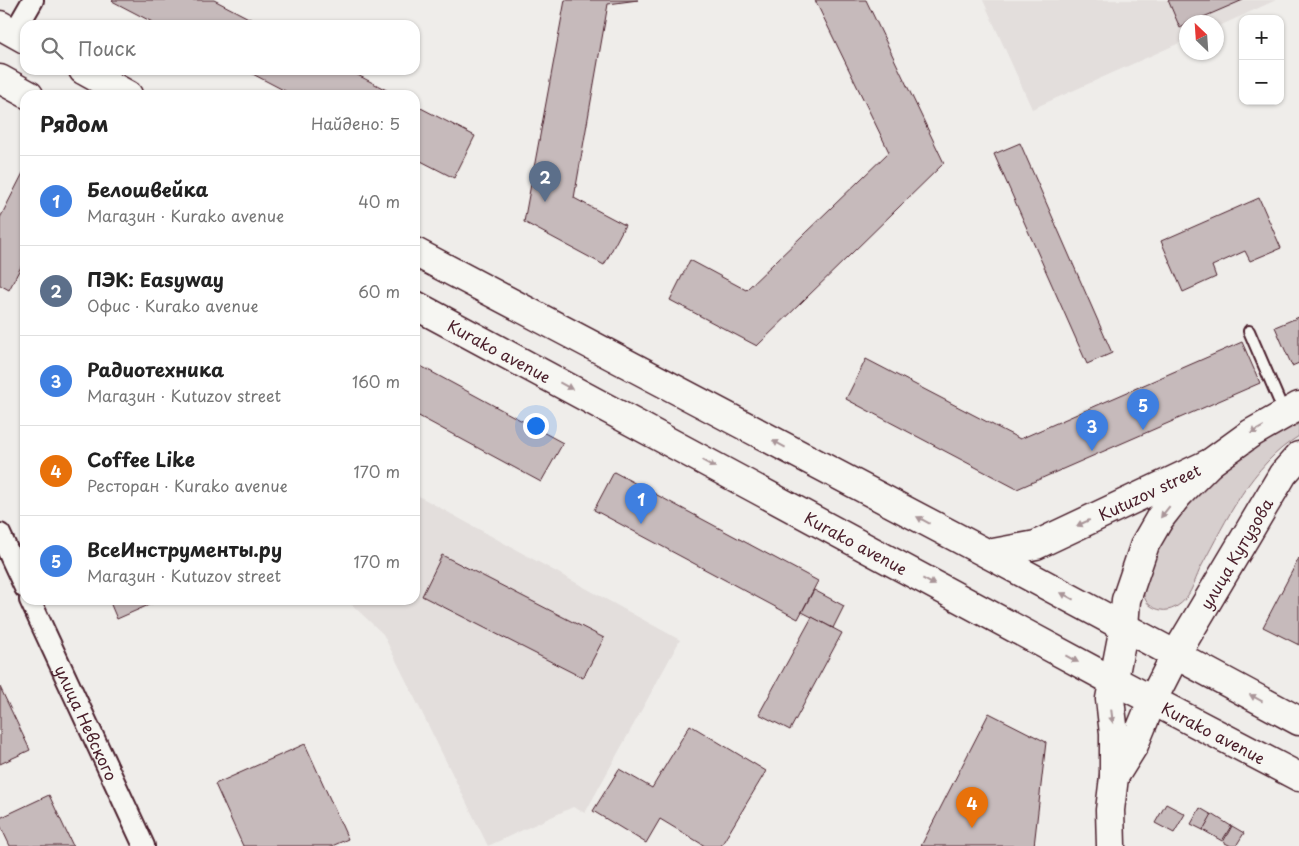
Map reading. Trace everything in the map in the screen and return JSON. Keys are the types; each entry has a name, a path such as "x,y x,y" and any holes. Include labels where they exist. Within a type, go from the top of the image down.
{"main road":[{"path":"92,75 119,90"},
{"path":"0,80 20,91"},
{"path":"420,255 988,554 1299,721"},
{"name":"Kurako avenue","path":"420,308 1112,681 1299,777"},
{"name":"Kutuzov street","path":"988,554 1036,545 1210,463 1250,434 1292,410"},
{"name":"улица Кутузова","path":"1114,777 1134,745 1152,701 1176,654 1283,474 1299,456"},
{"path":"1111,846 1110,810 1114,777 1114,734 1110,698 1124,627 1126,600 1145,544 1160,518 1178,494 1210,463"}],"street":[{"path":"20,20 33,0"},
{"path":"13,32 20,21"},
{"path":"0,534 20,577"},
{"name":"улица Невского","path":"32,605 144,846"}],"lane":[{"path":"1249,331 1292,410"}],"shaded area":[{"path":"983,0 1276,0 1243,15 1239,15 1239,17 1224,24 1224,15 1179,15 1179,43 1032,109"},
{"path":"1299,417 1299,436 1267,462 1242,494 1184,601 1168,610 1161,610 1146,601 1144,584 1151,563 1182,514 1200,492 1232,461"},
{"path":"420,497 680,640 585,813 573,807 488,846 383,634 352,605 420,605"}],"building":[{"path":"214,0 252,20 148,20 112,1"},
{"path":"565,0 638,0 608,4 574,198 625,225 604,265 524,222"},
{"path":"815,0 866,0 944,163 757,346 670,300 690,260 746,290 889,152"},
{"path":"1168,0 1243,0 1208,15 1179,15 1179,26"},
{"path":"255,75 358,75 386,90 283,90"},
{"path":"420,108 475,136 454,178 420,161"},
{"path":"1020,143 1112,353 1087,364 994,154"},
{"path":"20,179 20,269 9,290 0,285 0,218"},
{"path":"1259,198 1281,248 1250,261 1245,251 1212,266 1216,277 1183,292 1161,241"},
{"path":"1299,317 1299,363 1292,366 1275,327"},
{"path":"1242,342 1260,383 1017,489 846,399 866,359 1020,439"},
{"path":"420,366 563,443 541,482 420,417"},
{"path":"614,472 818,581 798,619 594,510"},
{"path":"442,555 604,638 583,678 422,596"},
{"path":"1299,558 1299,645 1263,627"},
{"path":"814,590 844,606 833,628 802,612"},
{"path":"111,605 149,605 117,619"},
{"path":"812,617 842,633 790,730 759,714"},
{"path":"0,687 30,750 0,764"},
{"path":"989,713 1046,742 1034,846 921,846"},
{"path":"690,725 766,771 721,846 705,846 660,819 646,843 593,811 619,769 652,788"},
{"path":"305,744 348,839 332,846 243,846 215,784"},
{"path":"49,795 73,846 10,846 0,825 0,818"},
{"path":"1166,804 1185,814 1174,833 1155,823"},
{"path":"1200,808 1212,815 1203,830 1191,824"},
{"path":"1212,814 1231,826 1222,841 1203,830"},
{"path":"1232,826 1244,833 1236,846 1223,842"}],"place":[{"name":"ПЭК: Easyway","path":"545,202"},
{"name":"ВсеИнструменты.ру","path":"1143,430"},
{"name":"Радиотехника","path":"1092,451"},
{"name":"Белошвейка","path":"641,524"},
{"name":"Coffee Like","path":"972,828"}]}
